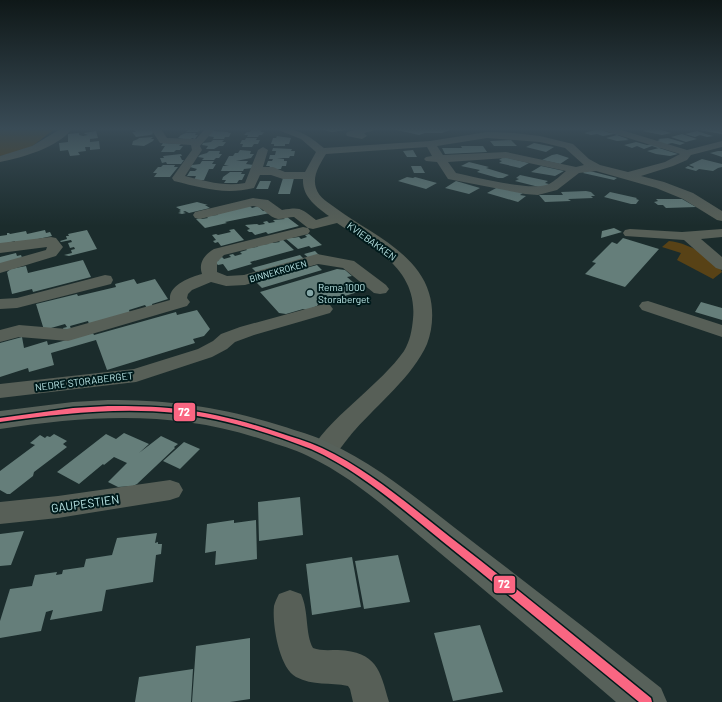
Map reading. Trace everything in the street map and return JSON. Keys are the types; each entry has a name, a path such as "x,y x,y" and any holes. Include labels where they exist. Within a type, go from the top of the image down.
{"street":[{"path":"190,161 178,178 230,188 250,185 260,161"},
{"path":"256,171 273,171 283,175 308,176 317,161"},
{"path":"442,161 451,175 455,178 538,191 550,189 576,170"},
{"path":"533,161 576,170 596,167"},
{"path":"585,161 596,167 660,185 688,196 722,217"},
{"path":"629,176 676,161"},
{"name":"KVIEBAKKEN","path":"308,176 310,192 314,197 339,218 388,251 404,265 418,284 423,301 423,323 415,349 395,375 339,431 323,451"},
{"path":"200,214 253,202 264,203 279,214 296,212 313,225 339,218"},
{"path":"0,336 19,331 68,335 181,302 178,298 179,293 184,288 211,276 208,272 208,263 211,258 219,252 304,231"},
{"path":"630,233 687,235 722,233"},
{"path":"687,235 722,265"},
{"path":"0,248 51,241 55,247 51,253 0,268"},
{"name":"BINNEKROKEN","path":"211,276 226,281 246,280 317,259 348,264 380,289"},
{"path":"1,300 17,303 105,280"},
{"path":"648,306 722,331"},
{"name":"NEDRE STORABERGET","path":"0,391 136,375 204,353 220,345 228,338 247,331 324,309"},
{"path":"0,420 69,410 129,408 168,410 208,414 266,430 323,451 370,481 488,571 647,702"},
{"name":"GAUPESTIEN","path":"0,513 58,507 170,490"},
{"path":"290,605 292,627 297,652 302,661 310,665 348,668 359,672 366,680 371,702"}],"shaded area":[{"path":"669,241 683,244 699,251 713,261 722,272 713,279 677,260 681,253 662,247"}],"building":[{"path":"161,161 183,161 181,164 167,164 166,162 162,163"},
{"path":"202,161 214,161 212,164 216,164 213,169 209,169 204,180 194,180 196,176 187,176 190,171 195,171 197,169 190,167 192,165 200,164"},
{"path":"226,161 237,161 236,161 248,161 246,164 254,165 253,168 244,169 243,171 221,171 223,166 229,166 224,165"},
{"path":"268,161 287,161 286,166 282,166 281,169 268,169 270,166 266,166"},
{"path":"502,161 520,161 529,163 520,168 499,163"},
{"path":"545,161 565,161 560,164"},
{"path":"698,161 709,161 722,164 722,167 713,171 699,169 696,171 685,168 688,166 694,167 689,165"},
{"path":"469,162 489,167 486,168 509,175 503,178 498,178 477,172 480,170 461,166"},
{"path":"163,165 175,165 174,167 178,167 170,177 154,177 157,173 153,173 158,167"},
{"path":"411,166 421,166 425,173 414,173"},
{"path":"541,166 564,171 555,176 531,172"},
{"path":"586,170 617,178 614,180 583,173"},
{"path":"230,172 242,172 241,174 245,174 242,180 239,180 237,183 224,183 226,180 222,180 223,177"},
{"path":"520,175 548,181 545,183 549,184 545,187 539,187 515,181 519,179 516,178"},
{"path":"407,177 415,177 437,183 426,189 398,181"},
{"path":"283,178 294,178 290,194 278,194"},
{"path":"260,181 271,181 268,189 256,189"},
{"path":"456,181 480,188 469,194 445,188"},
{"path":"498,187 523,193 520,195 526,196 518,202 487,193"},
{"path":"561,192 591,192 595,196 591,196 593,198 568,199 571,201 545,202 539,195 563,195"},
{"path":"610,192 637,198 636,199 639,200 636,204 631,204 604,197"},
{"path":"656,199 682,199 696,207 666,208 663,205 658,205 654,202 658,201"},
{"path":"197,202 208,205 205,205 210,208 189,213 185,211 183,212 186,213 178,213 181,212 179,211 181,210 176,207"},
{"path":"250,206 252,208 258,206 263,211 267,210 270,213 225,222 227,223 205,228 196,219 218,215 215,212"},
{"path":"287,217 299,226 268,234 266,232 255,235 247,230 250,229 245,225 265,224 263,222 275,222 273,220 285,219 283,218"},
{"path":"614,228 622,232 601,238 602,231"},
{"path":"234,229 244,240 221,246 218,242 215,243 213,241 216,240 212,235 231,232 229,230"},
{"path":"45,230 46,233 50,232 52,236 24,242 15,241 0,245 0,236 7,235 7,233 10,234 26,231 27,234"},
{"path":"87,230 97,249 69,256 64,255 72,253 71,250 75,249 74,247 70,248 68,243 72,242 71,240 60,241 67,239 66,236 69,236 68,234"},
{"path":"309,234 322,245 298,249 285,238 299,237 301,239 307,237 305,235"},
{"path":"623,238 659,249 625,287 585,274 596,263 592,262 612,242 617,244"},
{"path":"282,239 294,250 250,262 252,264 228,271 223,264 218,265 215,262 219,260 217,258 222,257 224,259 231,257 229,255 233,254 235,256 242,254 240,252 247,250 245,248 258,247 256,245 269,244 267,243 271,241 273,243 280,242 278,240"},
{"path":"315,251 320,256 310,259 304,254"},
{"path":"16,253 17,256 21,255 23,260 0,265 0,257"},
{"path":"300,255 305,260 257,273 252,268"},
{"path":"83,260 91,277 33,292 32,289 12,294 7,272 11,269 26,266 28,273"},
{"path":"317,265 322,270 262,288 256,282"},
{"path":"337,269 345,270 352,276 347,277 360,288 358,292 318,304 317,306 307,310 303,309 286,314 279,313 260,292"},
{"path":"134,279 137,284 155,279 168,299 152,304 153,307 147,308 145,305 129,310 130,313 89,324 88,321 70,326 71,329 64,331 63,328 67,327 65,324 44,330 36,304 77,294 78,296 116,287 115,284"},
{"path":"701,302 722,308 722,320 695,312"},
{"path":"197,310 210,329 204,336 193,339 195,343 107,370 96,340 51,353 54,365 29,372 28,368 0,377 0,343 22,337 24,348 47,341 48,345 93,333 94,335 176,312 177,315"},
{"path":"124,433 149,444 139,453 161,436 178,444 137,484 133,486 118,487 108,482 127,463 114,457 79,484 57,472 106,434 116,439"},
{"path":"54,434 67,441 63,444 67,447 34,472 33,476 10,494 0,490 0,471 35,445 30,443 40,435 45,438"},
{"path":"184,442 200,449 180,469 163,461"},
{"path":"300,497 303,535 259,541 258,502"},
{"path":"234,520 234,523 256,520 257,559 215,565 216,551 205,553 207,524"},
{"path":"24,531 11,565 0,566 0,534"},
{"path":"157,533 155,543 158,542 158,544 162,544 161,554 156,555 153,582 106,590 102,611 50,620 53,610 46,612 41,631 0,638 0,621 10,589 32,586 35,575 57,572 56,575 62,574 63,570 84,567 86,559 112,555 117,538"},
{"path":"398,555 410,602 364,609 355,561"},
{"path":"352,557 361,607 312,615 306,564"},
{"path":"480,625 503,692 453,701 434,633"},
{"path":"250,638 250,699 230,702 192,702 196,646"},
{"path":"193,669 191,702 135,702 139,677"}],"transit line":[{"name":"72","path":"0,420 73,411 108,409 142,408 177,411 211,416 246,424 314,447 356,471 401,503 522,599 647,702"}],"place":[{"name":"Rema 1000 Storaberget","path":"310,293"}]}
